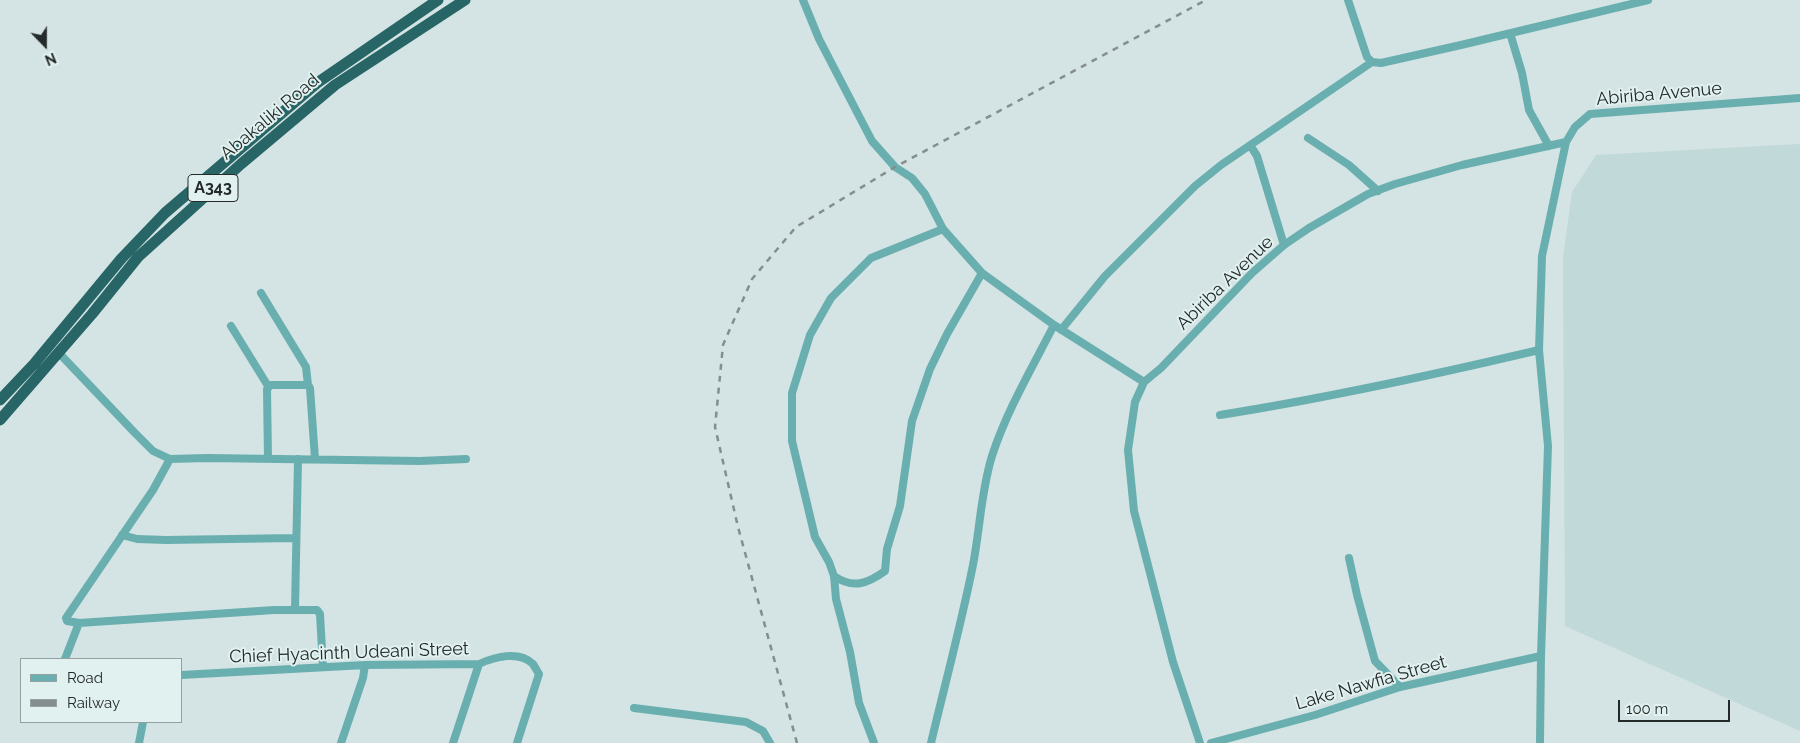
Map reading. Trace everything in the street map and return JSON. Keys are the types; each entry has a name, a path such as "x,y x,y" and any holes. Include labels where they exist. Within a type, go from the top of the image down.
{"highway":[{"name":"Abakaliki Road","path":"0,400 34,364 121,259 165,213 309,88 438,0"},
{"name":"Abakaliki Road","path":"0,420 92,314 138,257 241,164 335,85 465,0"}],"street":[{"path":"804,0 819,39 872,141 895,167 912,178 925,194 943,229 982,273 1057,327 1144,382"},
{"path":"1348,0 1367,58 1372,62"},
{"path":"931,743 966,601 978,540 985,484 1002,427 1057,327 1105,276 1195,186 1221,165 1372,62 1396,60 1648,0"},
{"path":"1510,33 1522,73 1529,110 1549,146"},
{"name":"Abiriba Avenue","path":"1200,743 1173,662 1134,511 1128,450 1135,402 1144,382 1161,368 1252,273 1284,245 1309,228 1368,194 1395,184 1462,165 1566,142 1574,127 1590,114 1800,98"},
{"path":"1308,138 1349,165 1378,191"},
{"path":"1540,743 1548,446 1538,350 1542,256 1566,142"},
{"path":"1250,145 1257,156 1284,245"},
{"path":"874,743 859,703 850,652 836,599 834,576 829,562 815,537 792,440 792,393 805,347 831,298 871,258 943,229"},
{"path":"834,576 842,582 853,584 874,579 885,571 887,549 900,506 912,421 947,334 982,273"},
{"path":"261,293 306,367 308,386 312,393 315,459"},
{"path":"231,326 268,386 268,459"},
{"path":"1220,415 1293,403 1416,378 1538,350"},
{"path":"58,352 153,451 170,459 466,459"},
{"path":"268,386 308,386"},
{"path":"170,459 153,490 66,618 67,621 79,623 295,609 319,611 322,667"},
{"path":"295,609 298,459"},
{"path":"122,535 137,539 166,540 296,538"},
{"path":"1350,558 1357,595 1375,661 1400,687"},
{"path":"65,658 79,623"},
{"name":"Chief Hyacinth Udeani Street","path":"182,675 322,667 479,664 492,658 512,656 524,658 532,664 539,674 517,743"},
{"name":"Lake Nawfia Street","path":"1211,743 1315,715 1400,687 1541,656"},
{"path":"453,743 479,664"},
{"path":"341,743 364,678 364,666"},
{"path":"634,708 746,722 763,731 770,743"},
{"path":"139,743 143,723"}],"shaded area":[{"path":"1800,144 1800,731 1565,626 1563,258 1572,192 1596,155"}],"railway":[{"path":"797,743 738,527 715,427 723,345 752,279 796,227 895,167 1206,0"}]}
